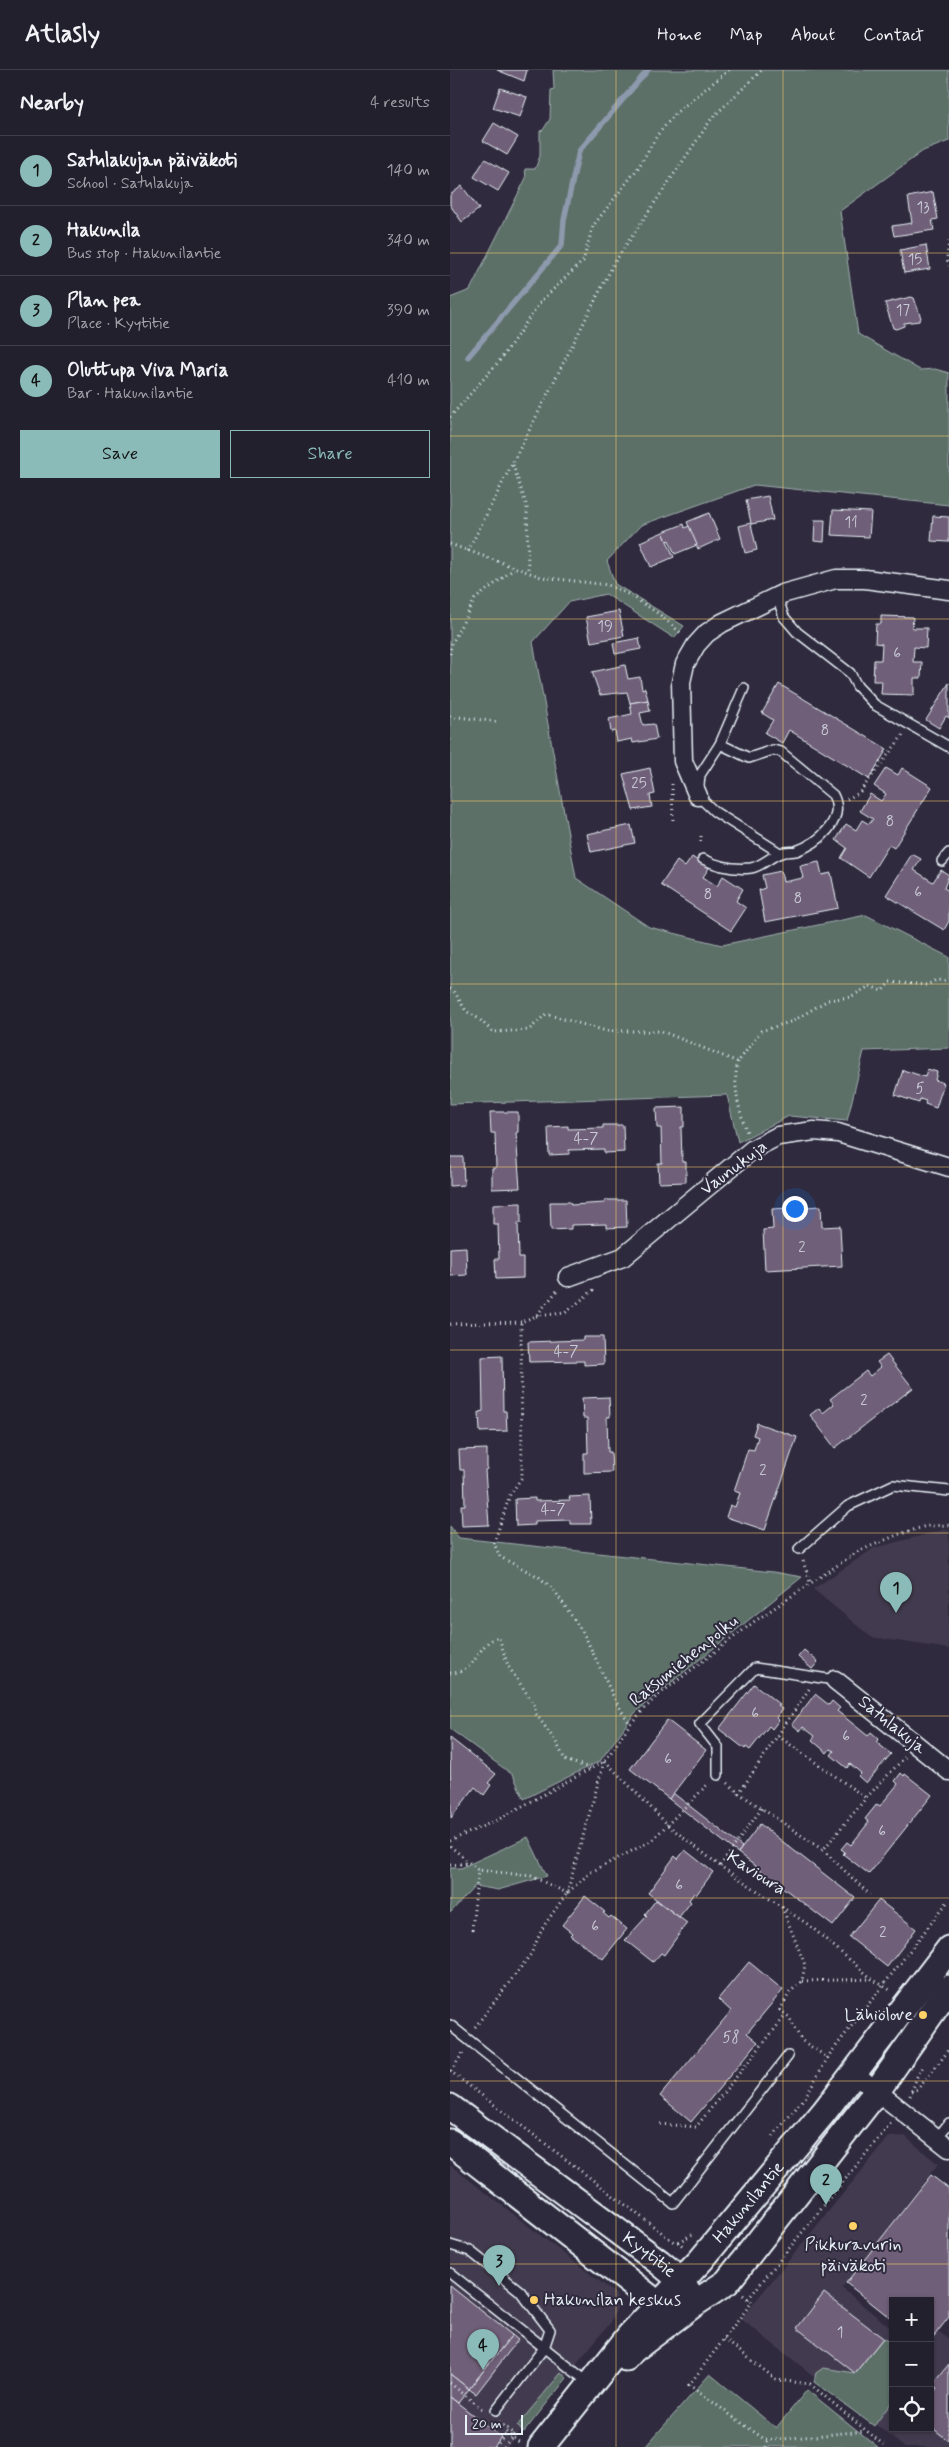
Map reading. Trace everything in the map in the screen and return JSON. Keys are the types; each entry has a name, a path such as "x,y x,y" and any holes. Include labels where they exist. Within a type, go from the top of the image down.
{"main road":[{"name":"Hakunilantie","path":"557,2447 595,2389 615,2353 658,2304 701,2260 855,2074 949,1949"},
{"name":"Hakunilantie","path":"531,2445 595,2389 633,2350 694,2304 727,2282 877,2091 949,1988"},
{"name":"Kyytitie","path":"450,2107 659,2262 682,2281 694,2304 658,2304 450,2142"}],"street":[{"path":"698,796 683,761 681,682 685,664 696,645 707,633 722,623 777,596 836,579 865,579 949,590"},
{"name":"Vaunukuja","path":"568,1277 623,1257 753,1149 778,1136 814,1131 838,1133 949,1167"},
{"name":"Satulakuja","path":"835,1680 949,1771"},
{"path":"855,2074 943,2143"}],"lane":[{"path":"777,596 784,617 797,632 850,673 857,686 875,705 949,747"},
{"path":"744,688 720,744 700,775 698,796 715,812 780,853"},
{"path":"703,859 730,869 753,868 780,853 796,851 812,844 825,834 835,818 837,804 833,795 781,752 773,750 749,758 720,744"},
{"path":"942,861 949,854"},
{"path":"799,1549 848,1506 893,1485 949,1490"},
{"path":"718,1775 718,1747 700,1724 755,1668 835,1680"},
{"path":"450,2025 673,2203 788,2056"},
{"path":"943,2143 949,2123"},
{"path":"450,2245 470,2251 520,2291 550,2330 544,2348 496,2410"},
{"path":"450,2273 595,2389"}],"path":[{"path":"450,417 501,359 541,301 583,261 593,226 638,168 658,134 677,112 729,70"},
{"path":"468,551 614,263 712,118 762,70"},
{"path":"949,241 947,257 949,266"},
{"path":"513,464 527,506 528,572"},
{"path":"450,544 514,569 564,581 594,582 608,585 632,596 659,614 684,636 690,630"},
{"path":"450,654 451,645 475,599 514,569"},
{"path":"450,716 499,722"},
{"path":"837,804 859,793 903,736 909,725"},
{"path":"672,774 673,824"},
{"path":"753,1149 741,1116 735,1073 738,1062 761,1031 793,1021 828,1000 850,996 870,986 882,991 890,982 927,985 936,980 949,981"},
{"path":"450,990 454,991 466,1011 479,1018 493,1032 529,1030 546,1014 606,1032 661,1032 738,1062"},
{"path":"536,1316 568,1277"},
{"path":"450,1324 520,1322 536,1316 565,1312 603,1282"},
{"path":"520,1322 522,1477 510,1495 494,1543 500,1557 538,1577 554,1590 584,1634 615,1700 630,1724"},
{"name":"Ratsumiehenpolku","path":"450,1841 499,1819 604,1762 630,1724 656,1697 755,1621 810,1582 858,1552 897,1535 926,1526 949,1525"},
{"path":"799,1549 810,1582"},
{"path":"450,1673 464,1670 479,1656 481,1648 489,1640 500,1637 508,1666 534,1704 536,1714 556,1742 564,1760 594,1769"},
{"path":"739,1793 812,1685"},
{"path":"778,1736 866,1798"},
{"path":"823,1850 866,1798 907,1755"},
{"path":"567,1893 604,1762"},
{"name":"Kavioura","path":"604,1762 669,1826 720,1866 782,1905 809,1925 872,1978 895,1994"},
{"path":"701,2260 678,2242 674,2242 450,2071 471,2042 472,2032 531,1954 543,1927 567,1893 590,1872 651,1841 669,1826 718,1775 739,1793 823,1850 870,1895"},
{"path":"720,1866 762,1808"},
{"path":"450,1846 478,1870 531,1876 567,1893"},
{"path":"450,1865 470,1863"},
{"path":"472,1930 478,1870"},
{"path":"805,2097 828,2058 949,1900"},
{"path":"782,1905 805,1965 802,1981 790,1992 780,2010 786,2015 801,2040 828,2058"},
{"path":"802,1981 872,1978"},
{"path":"660,2124 696,2127 786,2015"},
{"path":"911,2091 918,2089 949,2050"},
{"path":"748,2299 901,2110 926,2063"},
{"path":"727,2282 752,2302 689,2385 768,2439 864,2431"},
{"path":"724,2340 776,2380 810,2384 864,2431 886,2447"},
{"path":"496,2447 506,2432 531,2445"},
{"path":"504,2447 514,2434"},
{"path":"766,2447 768,2439"}],"shaded area":[{"path":"949,1530 949,1649 871,1637 813,1589 874,1548"},
{"name":"Pikkuravurin päiväkoti","path":"905,2136 938,2164 842,2288 889,2327 889,2432 934,2432 934,2336 938,2331 949,2339 949,2447 904,2447 741,2319 889,2137"},
{"name":"Hakunilan keskus","path":"450,2165 616,2294 618,2306 611,2322 507,2447 450,2447"}],"green space":[{"path":"553,70 949,70 949,141 923,151 840,211 858,334 920,370 935,369 949,373 949,505 754,485 641,525 607,561 615,584 684,626 674,638 606,594 569,602 533,642 576,878 649,927 722,945 866,915 949,957 949,1048 864,1051 847,1121 789,1116 738,1142 727,1095 450,1104 450,298 470,290 526,178 525,169 535,169 540,156 540,131 543,130 550,119 551,90 554,89"},
{"path":"450,1526 459,1538 773,1572 802,1577 634,1714 600,1761 524,1799 513,1775 450,1729"},
{"path":"528,1837 547,1876 498,1890 475,1886 450,1913 450,1868 461,1868"},
{"path":"883,2338 889,2342 889,2405 874,2426 814,2382 816,2373 823,2368 855,2373"},
{"path":"561,2373 567,2378 524,2432 517,2426"},
{"path":"710,2374 776,2428 807,2390 878,2447 645,2447"}],"building":[{"path":"497,70 527,70 524,81"},
{"path":"500,88 527,97 520,117 493,108"},
{"path":"494,123 518,137 507,155 483,141"},
{"path":"485,159 509,173 498,191 474,177"},
{"path":"462,186 479,209 462,222 450,205 450,195"},
{"path":"933,192 938,219 932,220 934,230 894,236 892,226 912,223 908,197"},
{"path":"926,245 930,269 904,273 900,250"},
{"path":"914,298 921,318 919,321 904,323 904,326 896,329 893,328 885,303"},
{"path":"768,496 773,520 751,524 757,550 745,553 739,526 751,523 746,500"},
{"path":"833,510 871,512 869,537 831,535"},
{"path":"709,513 720,539 698,549 687,522"},
{"path":"933,516 949,517 949,542 931,541"},
{"path":"815,520 825,520 824,542 814,541"},
{"path":"684,524 685,528 689,526 697,545 675,554 663,532"},
{"path":"663,532 674,557 651,567 640,542"},
{"path":"619,611 624,636 591,642 586,617"},
{"path":"881,616 913,617 912,628 927,628 926,648 914,647 913,662 922,662 921,678 914,678 914,695 881,694 882,681 873,681 874,660 881,660 882,644 875,643 876,624 881,624"},
{"path":"639,638 641,649 615,654 613,643"},
{"path":"625,665 628,679 640,677 642,689 645,688 648,700 630,703 627,692 600,695 592,672"},
{"path":"949,683 949,718 946,716 939,728 926,720"},
{"path":"779,684 887,749 869,779 789,730 782,743 765,733 773,720 762,713"},
{"path":"648,700 650,711 640,713 643,725 654,724 657,739 633,743 632,739 617,742 615,731 611,732 609,719 632,714 630,703"},
{"path":"650,768 655,794 650,795 652,807 633,810 623,774"},
{"path":"886,768 898,775 902,768 932,787 894,848 889,845 869,877 841,858 847,848 836,840 846,824 856,830 862,820 869,824 873,819 860,811 870,794 881,801 886,794 874,786"},
{"path":"631,825 635,843 591,852 587,834"},
{"path":"912,854 921,859 914,870 933,882 941,870 949,875 944,888 949,891 949,921 944,930 886,895"},
{"path":"692,857 709,868 703,877 717,886 723,876 743,889 736,901 746,908 731,931 661,885 677,861 685,867"},
{"path":"819,862 822,875 831,873 838,908 765,922 759,890 765,888 762,875 781,871 783,882 803,878 800,866"},
{"path":"927,1069 937,1072 935,1080 944,1083 936,1108 925,1104 926,1101 920,1099 919,1103 895,1095 903,1070 925,1077"},
{"path":"684,1107 684,1127 681,1127 682,1162 686,1162 686,1182 659,1183 658,1163 662,1163 661,1128 657,1128 656,1108"},
{"path":"490,1112 518,1112 518,1132 516,1133 520,1188 492,1189 492,1168 496,1168 495,1133 491,1133"},
{"path":"603,1125 623,1125 624,1152 604,1153 604,1149 569,1150 569,1154 549,1155 548,1127 568,1126 568,1129 603,1128"},
{"path":"450,1157 463,1157 464,1185 450,1186"},
{"path":"605,1200 626,1200 627,1227 606,1228 606,1224 571,1225 571,1229 551,1230 550,1202 570,1202 571,1205 605,1203"},
{"path":"521,1203 521,1223 518,1223 519,1258 523,1258 523,1278 496,1279 495,1259 499,1259 498,1224 493,1224 493,1204"},
{"path":"821,1206 822,1227 840,1226 842,1266 765,1270 763,1230 773,1229 772,1209"},
{"path":"466,1247 467,1275 450,1276 450,1248"},
{"path":"583,1337 603,1337 604,1364 584,1365 584,1361 529,1362 528,1342 583,1340"},
{"path":"887,1355 913,1388 835,1448 810,1415 819,1408 823,1413 834,1404 830,1399 866,1371 870,1376 881,1367 877,1362"},
{"path":"502,1356 503,1411 506,1411 507,1431 480,1432 479,1412 483,1411 482,1357"},
{"path":"609,1397 610,1417 607,1417 608,1452 611,1452 612,1472 584,1473 584,1453 588,1453 587,1418 583,1418 582,1398"},
{"path":"757,1423 797,1437 765,1530 726,1517 730,1505 735,1507 740,1493 734,1491 748,1449 754,1450 758,1437 753,1435"},
{"path":"487,1449 487,1469 485,1470 489,1525 462,1526 461,1505 465,1505 464,1470 460,1470 459,1450"},
{"path":"590,1496 591,1524 570,1524 570,1520 535,1521 535,1525 516,1526 515,1499 535,1498 535,1501 570,1500 569,1497"},
{"path":"804,1650 818,1662 812,1669 798,1657"},
{"path":"754,1684 780,1705 778,1706 782,1709 776,1718 779,1720 772,1729 769,1726 750,1750 746,1747 745,1749 719,1729"},
{"path":"815,1694 829,1705 832,1701 840,1708 837,1711 868,1736 871,1732 879,1739 876,1742 891,1754 866,1783 858,1776 861,1773 850,1764 847,1768 831,1755 834,1751 830,1749 827,1753 812,1740 815,1736 803,1727 800,1731 792,1724"},
{"path":"667,1720 706,1750 669,1799 630,1769"},
{"path":"450,1738 496,1774 488,1783 491,1785 484,1795 475,1787 451,1818"},
{"path":"901,1773 932,1795 869,1874 843,1854 845,1852 841,1849 847,1842 851,1845 869,1822 865,1819 877,1804 880,1806 898,1784 895,1781"},
{"path":"673,1793 742,1847 738,1853 669,1799"},
{"path":"760,1824 855,1898 833,1926 738,1853"},
{"path":"685,1850 713,1872 696,1895 694,1893 689,1900 691,1902 679,1917 648,1893 675,1856 678,1859"},
{"path":"585,1896 605,1912 603,1913 609,1918 611,1916 627,1929 603,1959 570,1935 572,1933 562,1925"},
{"path":"656,1900 687,1923 664,1955 661,1953 653,1962 625,1940 647,1916 645,1914"},
{"path":"879,1900 916,1929 887,1967 849,1937"},
{"path":"749,1962 783,1990 747,2033 758,2042 691,2122 660,2096 731,2011 718,1999"},
{"path":"931,2175 949,2189 949,2317 934,2336 934,2297 889,2297 889,2317 846,2283"},
{"path":"450,2286 512,2335 469,2389 450,2374"},
{"path":"824,2293 883,2338 855,2373 797,2328"},
{"path":"512,2335 518,2340 476,2394 469,2389"},
{"path":"949,2364 949,2441 934,2429 934,2392 937,2388 934,2383"},
{"path":"450,2374 469,2389 458,2403 450,2397"},
{"path":"450,2397 501,2437 494,2447 450,2447"}],"waterway":[{"path":"468,357 562,245 564,220 579,151 648,70"}],"place":[{"name":"Satulakujan päiväkoti","path":"896,1613"},
{"name":"Lähiölove","path":"923,2015"},
{"name":"Hakunila","path":"826,2205"},
{"name":"Pikkuravurin päiväkoti","path":"853,2226"},
{"name":"Plan pea","path":"499,2286"},
{"name":"Hakunilan keskus","path":"534,2300"},
{"name":"Oluttupa Viva Maria","path":"483,2370"}]}
